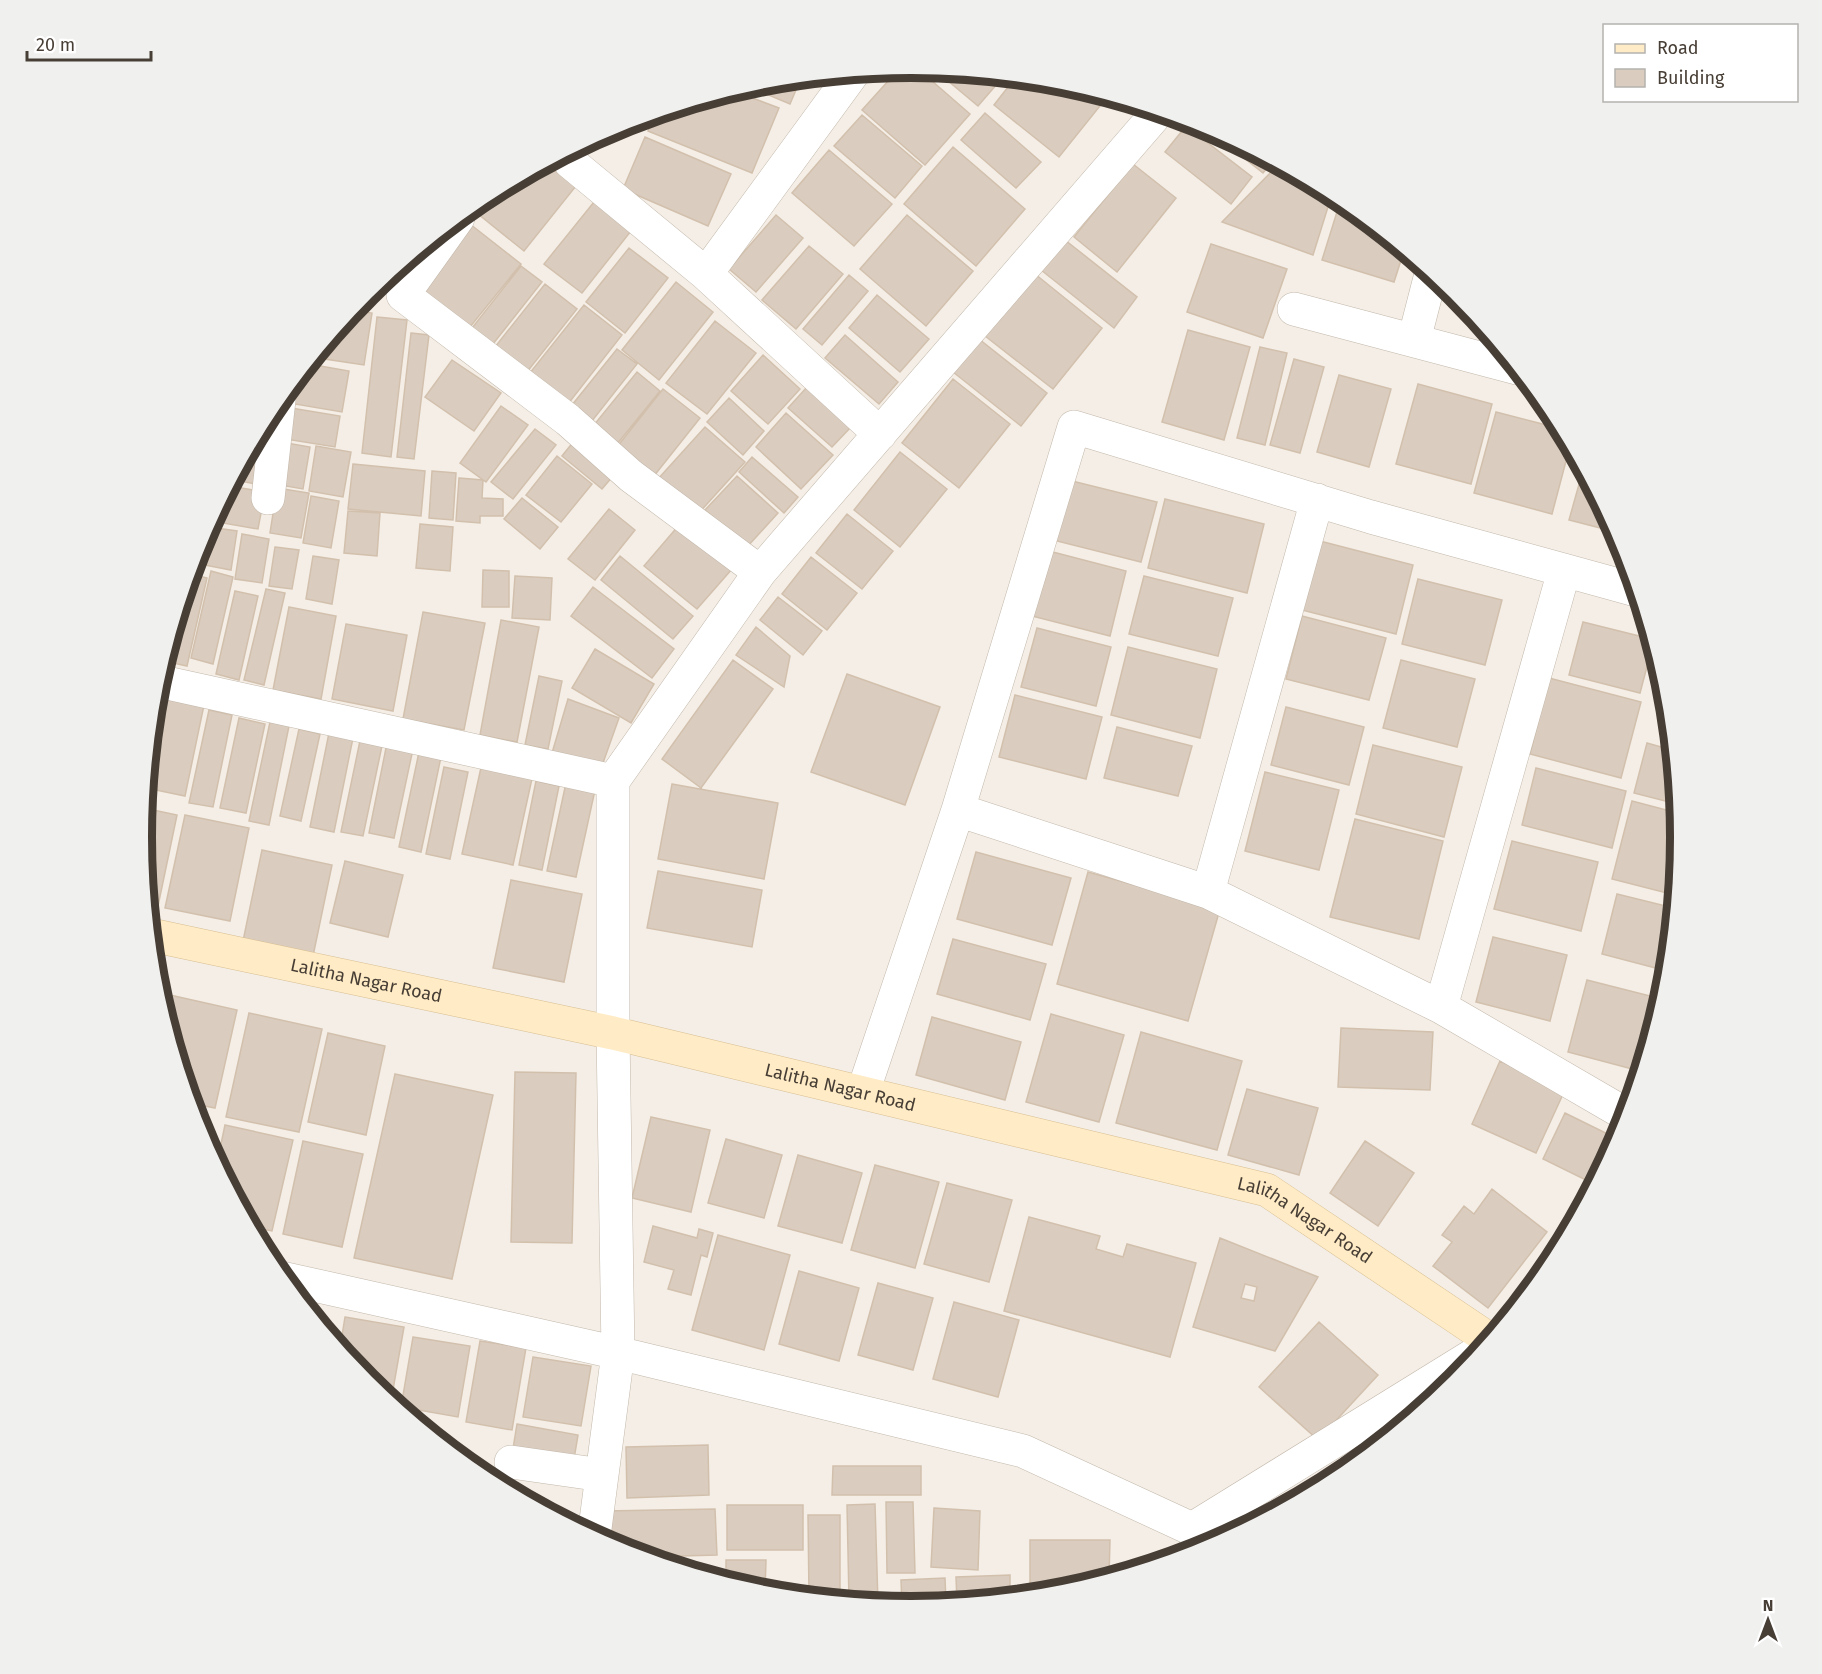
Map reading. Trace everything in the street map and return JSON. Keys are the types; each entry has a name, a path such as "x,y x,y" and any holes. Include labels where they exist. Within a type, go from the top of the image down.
{"street":[{"path":"706,274 847,81"},
{"path":"595,1527 618,1353 613,1033 613,781 760,572 1153,117"},
{"path":"568,160 706,274 880,434"},
{"path":"441,241 403,295 568,420 631,476 760,572"},
{"path":"1414,340 1429,282"},
{"path":"1294,309 1505,365"},
{"path":"267,498 276,421"},
{"path":"863,1092 958,810 1074,427 1317,500 1628,588"},
{"path":"1208,892 1317,500"},
{"path":"1441,1007 1564,571"},
{"path":"168,683 613,781"},
{"path":"958,810 1208,892 1441,1007 1618,1111"},
{"name":"Lalitha Nagar Road","path":"158,937 613,1033 1267,1190 1483,1335"},
{"path":"296,1281 618,1353 1023,1451 1197,1539 1452,1370"},
{"path":"511,1462 602,1475"}],"building":[{"path":"911,78 929,79 970,114 925,165 862,110 890,79"},
{"path":"946,79 998,83 978,106"},
{"path":"1010,84 1102,103 1059,157 994,105"},
{"path":"797,87 790,104 764,93"},
{"path":"748,96 779,108 752,173 648,131 651,124 667,118"},
{"path":"985,113 1041,162 1016,188 961,140"},
{"path":"862,115 922,166 895,198 834,146"},
{"path":"1183,129 1197,134 1252,177 1231,204 1165,152"},
{"path":"645,137 731,174 708,226 623,189"},
{"path":"953,147 1025,209 976,266 904,204"},
{"path":"829,150 892,204 854,246 792,193"},
{"path":"1234,151 1268,167 1263,173"},
{"path":"1133,164 1176,198 1117,272 1074,237"},
{"path":"552,168 576,186 524,251 478,214"},
{"path":"1273,170 1329,204 1313,255 1222,222"},
{"path":"598,197 635,226 582,293 544,264"},
{"path":"1338,209 1402,258 1394,282 1322,260"},
{"path":"776,215 803,238 756,292 729,269"},
{"path":"907,215 973,271 926,326 860,269"},
{"path":"470,224 521,264 470,327 419,287"},
{"path":"1065,240 1137,297 1114,328 1041,270"},
{"path":"1211,244 1287,269 1263,338 1187,312"},
{"path":"809,246 843,274 796,329 762,300"},
{"path":"629,248 668,278 625,333 586,302"},
{"path":"521,266 542,282 489,349 468,333"},
{"path":"1035,274 1102,328 1053,389 985,336"},
{"path":"849,275 868,291 822,345 803,329"},
{"path":"676,282 713,312 659,380 622,350"},
{"path":"545,284 577,309 523,377 491,352"},
{"path":"877,295 929,339 900,372 849,328"},
{"path":"584,305 622,335 568,404 529,374"},
{"path":"363,312 372,313 364,365 325,359 326,355"},
{"path":"377,317 407,320 391,457 362,453"},
{"path":"715,321 756,353 707,414 666,383"},
{"path":"1188,330 1250,347 1224,440 1162,422"},
{"path":"411,333 429,335 414,459 397,457"},
{"path":"845,335 898,382 879,404 825,358"},
{"path":"979,339 1047,393 1021,426 953,372"},
{"path":"1260,347 1287,353 1265,445 1237,438"},
{"path":"617,349 637,364 588,426 568,410"},
{"path":"763,355 800,389 768,424 731,391"},
{"path":"1294,359 1324,367 1300,453 1270,445"},
{"path":"452,360 501,393 474,431 425,397"},
{"path":"317,365 349,371 342,412 289,403"},
{"path":"637,372 660,391 613,449 589,431"},
{"path":"1339,375 1391,389 1369,467 1317,452"},
{"path":"953,379 1010,424 959,488 902,443"},
{"path":"1418,384 1492,404 1471,484 1396,464"},
{"path":"807,387 851,427 832,447 788,408"},
{"path":"663,389 700,418 650,481 613,452"},
{"path":"729,398 764,431 743,455 707,422"},
{"path":"501,406 528,425 486,482 460,463"},
{"path":"286,407 340,416 335,447 279,438"},
{"path":"1496,412 1548,425 1567,457 1552,514 1474,493"},
{"path":"786,413 833,455 801,489 756,447"},
{"path":"705,427 745,462 697,515 658,479"},
{"path":"535,429 556,445 513,499 491,482"},
{"path":"578,436 619,469 602,489 562,456"},
{"path":"263,442 256,484 241,481"},
{"path":"281,442 310,447 303,489 274,484"},
{"path":"316,446 351,452 343,497 309,491"},
{"path":"900,452 947,489 900,547 854,510"},
{"path":"557,456 592,484 561,522 526,495"},
{"path":"752,457 798,497 784,513 739,472"},
{"path":"353,464 425,471 421,516 348,509"},
{"path":"432,471 456,473 453,520 429,518"},
{"path":"737,476 778,513 747,547 705,510"},
{"path":"459,478 483,480 482,498 503,499 503,516 480,516 480,523 456,521"},
{"path":"1068,480 1157,502 1141,562 1053,540"},
{"path":"1580,480 1604,529 1569,520"},
{"path":"237,487 265,492 258,529 221,523"},
{"path":"277,488 309,493 301,538 270,533"},
{"path":"311,496 339,501 331,548 303,543"},
{"path":"522,498 558,527 540,549 504,519"},
{"path":"1165,499 1264,524 1247,593 1148,568"},
{"path":"609,509 635,530 595,580 568,559"},
{"path":"348,511 380,513 377,556 344,553"},
{"path":"847,514 893,551 862,589 816,553"},
{"path":"420,524 453,527 450,571 416,568"},
{"path":"679,525 732,569 697,609 644,566"},
{"path":"218,528 237,531 231,570 203,565"},
{"path":"242,534 269,539 262,583 235,579"},
{"path":"1316,540 1413,565 1396,634 1298,609"},
{"path":"275,547 299,550 292,589 269,586"},
{"path":"1049,551 1126,571 1110,636 1032,616"},
{"path":"313,556 339,560 332,604 306,599"},
{"path":"620,556 693,616 673,639 601,580"},
{"path":"811,557 857,593 827,630 782,594"},
{"path":"483,570 509,571 509,607 482,607"},
{"path":"211,571 233,577 213,664 191,658"},
{"path":"199,576 207,578 187,666 173,663"},
{"path":"515,576 552,578 550,620 512,618"},
{"path":"1144,576 1233,598 1218,656 1129,634"},
{"path":"1418,579 1502,600 1485,665 1402,644"},
{"path":"593,587 674,649 652,678 571,616"},
{"path":"266,589 285,593 264,685 244,680"},
{"path":"235,591 258,596 239,680 216,674"},
{"path":"778,597 822,631 803,655 760,620"},
{"path":"289,607 336,616 321,699 273,690"},
{"path":"423,612 485,623 464,730 403,719"},
{"path":"1302,616 1386,638 1369,700 1286,679"},
{"path":"501,620 539,627 517,742 480,735"},
{"path":"1583,622 1643,637 1649,661 1640,693 1569,675"},
{"path":"346,624 407,635 393,711 332,699"},
{"path":"756,627 790,656 784,687 736,655"},
{"path":"1037,628 1111,647 1096,706 1021,687"},
{"path":"1128,647 1217,669 1200,738 1111,715"},
{"path":"595,649 654,684 631,723 572,688"},
{"path":"733,660 773,689 701,788 662,759"},
{"path":"1401,660 1475,679 1457,747 1383,728"},
{"path":"847,674 940,707 905,805 811,772"},
{"path":"539,676 562,681 548,749 525,745"},
{"path":"1549,678 1641,702 1621,778 1530,754"},
{"path":"1015,695 1102,717 1086,779 999,757"},
{"path":"166,697 204,705 185,796 154,790 158,738"},
{"path":"568,699 619,718 603,763 552,753"},
{"path":"1286,707 1364,727 1349,785 1271,765"},
{"path":"209,710 232,715 213,807 189,803"},
{"path":"239,718 265,724 246,813 220,808"},
{"path":"270,722 289,726 269,825 249,821"},
{"path":"1117,727 1192,746 1178,796 1104,778"},
{"path":"330,728 354,733 334,832 310,827"},
{"path":"299,729 320,734 301,821 280,816"},
{"path":"361,736 383,741 363,836 341,832"},
{"path":"387,743 413,749 394,838 369,833"},
{"path":"1647,743 1665,748 1669,802 1634,793"},
{"path":"1373,745 1462,767 1444,837 1356,814"},
{"path":"419,752 441,757 421,852 399,847"},
{"path":"482,763 533,774 513,865 462,854"},
{"path":"444,767 468,772 450,859 426,854"},
{"path":"1536,768 1626,791 1612,848 1522,825"},
{"path":"1265,772 1339,790 1319,870 1245,851"},
{"path":"536,781 559,786 542,870 519,865"},
{"path":"566,783 595,790 576,877 547,871"},
{"path":"672,784 778,803 764,879 658,859"},
{"path":"1632,801 1669,811 1668,893 1612,879"},
{"path":"153,810 177,815 158,906 156,906 154,887"},
{"path":"185,815 249,828 230,921 165,908"},
{"path":"1355,819 1443,841 1419,939 1330,917"},
{"path":"1512,841 1598,862 1581,931 1494,909"},
{"path":"262,850 332,865 313,956 243,941"},
{"path":"976,852 1071,878 1052,945 957,919"},
{"path":"345,861 403,875 388,937 330,923"},
{"path":"658,871 762,890 752,947 647,928"},
{"path":"1088,872 1220,909 1188,1021 1057,984"},
{"path":"511,880 582,894 564,982 493,968"},
{"path":"1617,894 1666,906 1658,969 1602,954"},
{"path":"1493,937 1567,955 1550,1021 1476,1002"},
{"path":"953,939 1046,964 1030,1020 937,994"},
{"path":"1587,980 1652,997 1633,1069 1568,1052"},
{"path":"170,997 237,1010 215,1108 201,1105 192,1081"},
{"path":"249,1013 322,1029 299,1132 226,1117"},
{"path":"1051,1014 1124,1035 1099,1122 1026,1102"},
{"path":"932,1017 1021,1042 1005,1100 916,1075"},
{"path":"1341,1028 1433,1032 1430,1090 1338,1087"},
{"path":"1141,1032 1242,1061 1217,1150 1116,1123"},
{"path":"328,1033 385,1046 366,1135 308,1122"},
{"path":"1500,1061 1565,1090 1536,1153 1472,1124"},
{"path":"515,1072 576,1073 572,1243 511,1242"},
{"path":"395,1074 493,1095 452,1279 354,1258"},
{"path":"1247,1089 1318,1108 1299,1175 1228,1155"},
{"path":"1565,1113 1609,1134 1588,1181 1543,1159"},
{"path":"651,1117 710,1130 691,1212 632,1198"},
{"path":"225,1125 293,1140 272,1231 262,1229 230,1173 220,1150"},
{"path":"726,1139 782,1155 764,1218 708,1203"},
{"path":"303,1141 363,1154 342,1247 283,1234"},
{"path":"1365,1141 1414,1173 1378,1226 1330,1193"},
{"path":"798,1155 862,1173 842,1243 778,1226"},
{"path":"875,1165 939,1182 915,1268 851,1250"},
{"path":"947,1183 1012,1200 989,1282 924,1264"},
{"path":"1492,1189 1547,1232 1488,1308 1433,1266 1452,1242 1442,1235 1464,1206 1474,1214"},
{"path":"1029,1217 1100,1236 1096,1249 1123,1257 1127,1244 1196,1263 1170,1357 1004,1311"},
{"path":"653,1226 697,1238 699,1229 713,1233 707,1257 701,1255 691,1295 668,1289 674,1270 644,1262"},
{"path":"718,1235 790,1255 764,1350 692,1330"},
{"path":"1220,1238 1318,1277 1275,1351 1193,1327","holes":["1245,1284 1257,1287 1254,1301 1241,1298"]},
{"path":"799,1271 859,1288 839,1361 779,1344"},
{"path":"878,1283 933,1298 913,1370 858,1355"},
{"path":"954,1302 1019,1320 998,1397 933,1379"},
{"path":"345,1317 404,1327 393,1391 374,1374 342,1339"},
{"path":"1319,1322 1378,1375 1318,1440 1259,1387"},
{"path":"413,1337 470,1346 458,1417 412,1409 402,1400"},
{"path":"480,1341 526,1348 512,1430 466,1422"},
{"path":"533,1357 591,1366 581,1426 523,1417"},
{"path":"517,1424 578,1435 573,1465 512,1455"},
{"path":"708,1445 709,1495 627,1498 626,1447"},
{"path":"833,1466 921,1466 921,1495 832,1495"},
{"path":"886,1502 913,1502 915,1573 887,1573"},
{"path":"875,1504 878,1595 849,1593 847,1505"},
{"path":"727,1505 803,1505 803,1550 727,1550"},
{"path":"934,1508 980,1511 978,1570 931,1567"},
{"path":"715,1509 717,1555 668,1556 621,1538 606,1531 605,1511"},
{"path":"808,1515 840,1515 840,1592 809,1589"},
{"path":"1030,1540 1110,1540 1109,1569 1030,1586"},
{"path":"726,1560 766,1560 765,1581 726,1573"},
{"path":"1010,1575 1010,1590 957,1594 956,1577"},
{"path":"945,1578 946,1595 902,1596 901,1580"}]}
